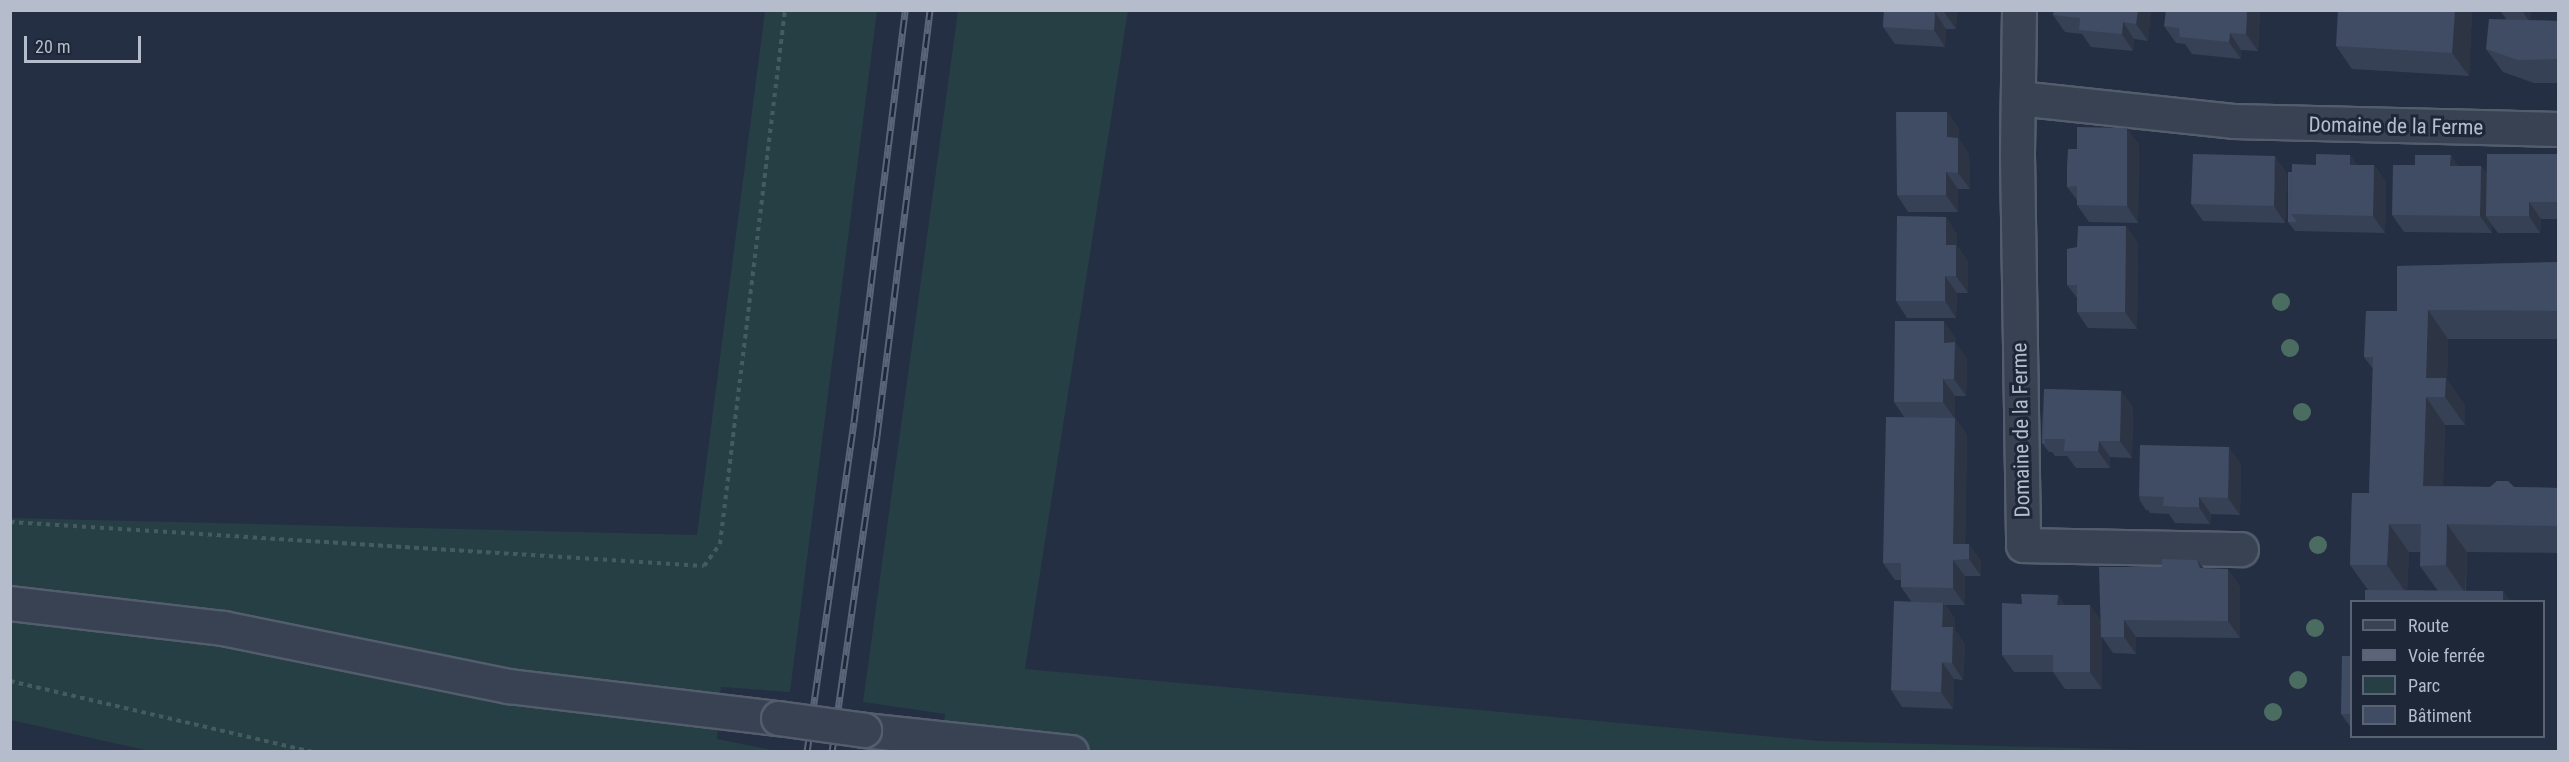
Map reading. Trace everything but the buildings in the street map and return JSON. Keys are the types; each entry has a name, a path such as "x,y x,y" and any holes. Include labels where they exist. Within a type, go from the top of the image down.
{"street":[{"name":"Domaine de la Ferme","path":"2019,10 2023,545 2241,549"},
{"name":"Domaine de la Ferme","path":"2018,98 2233,121 2559,129"},
{"path":"10,603 223,628 508,686 864,730 1071,752"}],"path":[{"path":"10,522 704,566 720,544 785,10"},
{"path":"10,681 313,752"}],"green space":[{"path":"1128,10 1025,669 1820,741 2182,751 941,752 945,714 863,702 958,11"},
{"path":"765,11 877,11 790,692 721,687 717,739 777,751 154,752 11,720 11,518 697,535"}],"railway":[{"path":"807,752 854,422 905,10"},
{"path":"832,752 877,436 930,10"}]}
